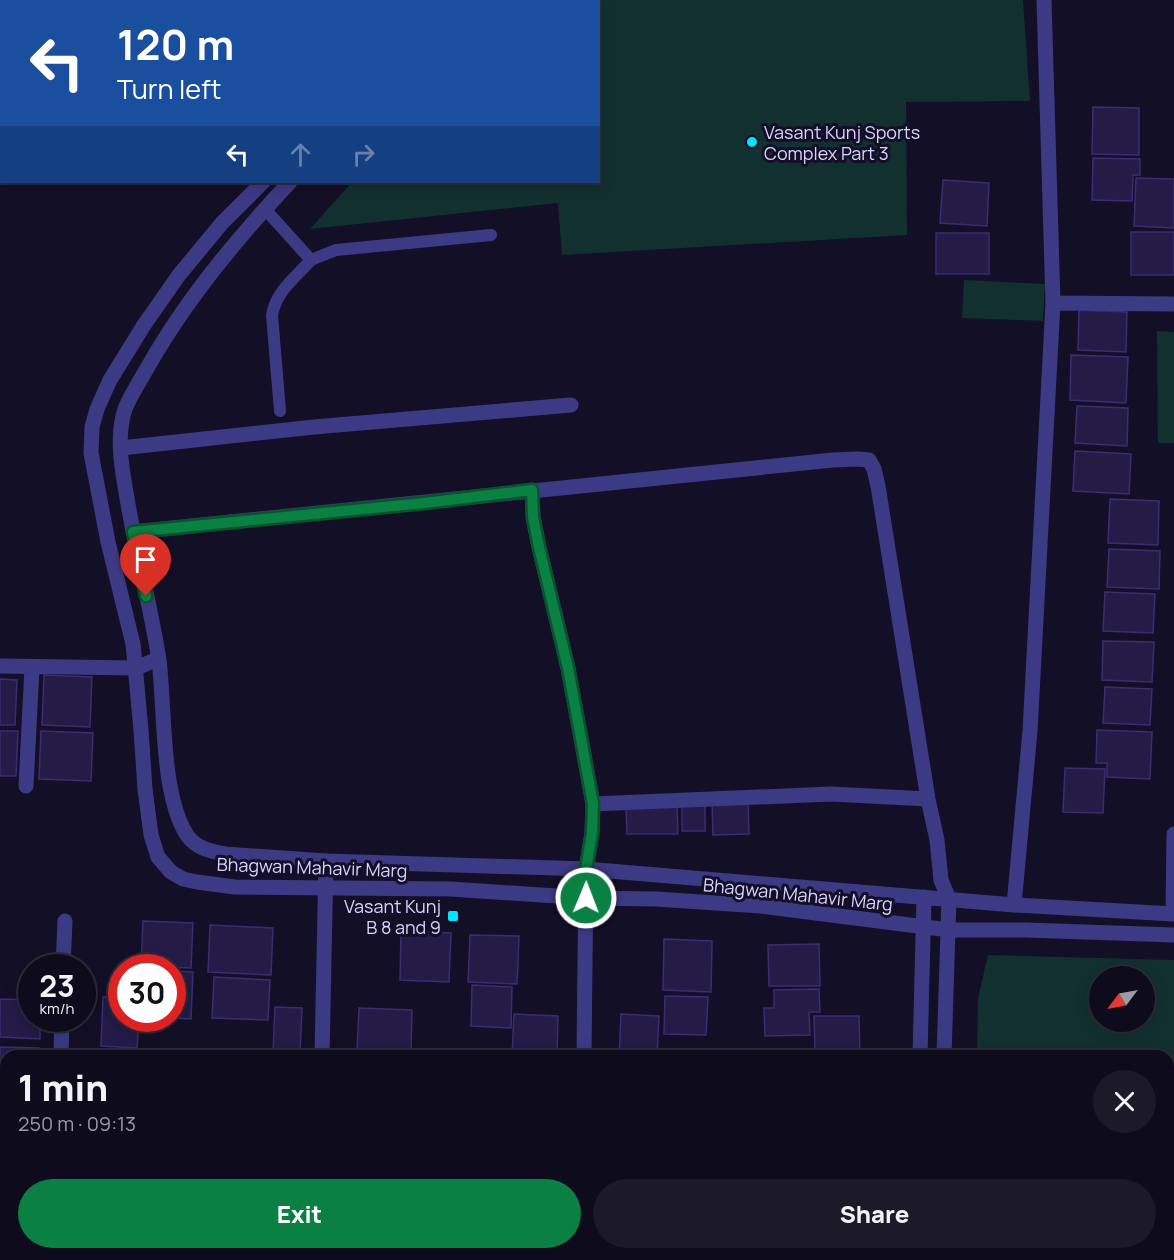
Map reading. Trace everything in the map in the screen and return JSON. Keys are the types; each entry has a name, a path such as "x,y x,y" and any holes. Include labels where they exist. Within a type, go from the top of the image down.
{"street":[{"path":"1014,905 1030,731 1053,303 1044,0"},
{"name":"Bhagwan Mahavir Marg","path":"262,183 222,223 179,275 144,325 110,380 97,408 92,427 91,453 108,542 133,644 151,836 158,856 171,872 183,879 235,887 450,889 586,898 656,899 761,906 949,930 1174,935"},
{"name":"Bhagwan Mahavir Marg","path":"289,183 197,292 165,337 126,407 122,421 122,468 158,659 170,786 185,832 198,846 211,852 326,861 586,869 1014,905 1174,914"},
{"path":"1053,303 1174,304"},
{"path":"121,448 314,427 571,405"},
{"path":"133,532 833,460 869,460 878,486 928,799 938,840 941,880 949,899 944,1050"},
{"path":"532,490 533,517 568,668 593,804 592,833 586,869 584,1050"},
{"path":"0,666 136,668 158,659"},
{"path":"26,786 32,667"},
{"path":"593,804 831,794 928,799"},
{"path":"1174,834 1174,914"},
{"path":"322,1050 326,861"},
{"path":"920,1050 924,897"},
{"path":"64,954 65,921"},
{"path":"61,1050 62,1032"}],"lane":[{"path":"265,209 311,260"},
{"path":"280,411 272,315 274,304 282,291 311,260 336,250 491,235"}],"green space":[{"name":"Vasant Kunj Sports Complex Part 3","path":"600,0 1023,0 1030,101 906,102 907,235 562,255 558,203 310,229 351,183 600,183"},
{"path":"964,280 1045,284 1043,321 962,318"},
{"path":"1157,331 1174,332 1174,443 1158,443"},
{"path":"988,955 1174,960 1174,1050 977,1050 978,998"}],"building":[{"path":"1093,107 1139,108 1139,155 1092,154"},
{"path":"1093,158 1140,159 1140,175 1133,175 1132,201 1092,200"},
{"path":"1136,178 1174,179 1174,228 1134,226"},
{"path":"943,180 989,183 987,226 940,223"},
{"path":"1131,232 1174,232 1174,275 1131,275"},
{"path":"936,233 989,233 989,274 936,274"},
{"path":"1079,310 1127,312 1126,352 1078,350"},
{"path":"1071,355 1128,357 1126,403 1070,400"},
{"path":"1077,406 1128,408 1127,446 1075,443"},
{"path":"1075,451 1131,454 1129,494 1073,491"},
{"path":"1110,499 1159,501 1158,545 1108,543"},
{"path":"1109,549 1160,551 1159,589 1107,587"},
{"path":"1105,592 1155,594 1153,633 1103,631"},
{"path":"1103,641 1154,642 1152,682 1102,680"},
{"path":"44,675 92,677 90,727 42,725"},
{"path":"0,679 17,680 15,725 0,725"},
{"path":"1105,687 1152,689 1150,725 1103,723"},
{"path":"1097,730 1152,732 1150,779 1107,777 1107,763 1096,763"},
{"path":"0,731 18,731 16,776 0,776"},
{"path":"41,731 93,733 91,781 39,779"},
{"path":"1065,768 1105,769 1103,813 1063,812"},
{"path":"748,801 749,834 713,835 712,802"},
{"path":"682,805 705,805 705,831 682,831"},
{"path":"677,806 678,834 627,834 626,807"},
{"path":"143,921 193,923 191,968 186,968 186,954 142,954"},
{"path":"210,925 273,928 271,975 208,972"},
{"path":"401,931 451,933 449,982 400,980"},
{"path":"470,935 519,936 517,984 468,982"},
{"path":"664,939 712,941 711,992 663,990"},
{"path":"819,944 820,986 769,986 768,945"},
{"path":"186,972 193,972 191,1019 186,1019"},
{"path":"214,977 270,980 268,1020 212,1018"},
{"path":"472,985 512,987 511,1028 471,1026"},
{"path":"819,989 820,1012 809,1012 810,1035 765,1036 764,1008 774,1008 774,990"},
{"path":"665,996 708,997 706,1035 664,1034"},
{"path":"103,997 108,997 108,1032 138,1032 137,1048 101,1046"},
{"path":"0,999 18,1000 18,1032 40,1032 40,1039 0,1037"},
{"path":"275,1007 302,1008 300,1050 273,1050"},
{"path":"359,1008 412,1010 411,1050 357,1050"},
{"path":"514,1014 558,1016 557,1050 512,1050"},
{"path":"621,1014 659,1016 657,1050 619,1050"},
{"path":"814,1016 859,1016 860,1050 815,1050"},
{"path":"0,1047 39,1048 39,1050 0,1050"}],"place":[{"name":"Vasant Kunj Sports Complex Part 3","path":"752,142"},
{"name":"Vasant Kunj B 8 and 9","path":"453,916"}],"route":[{"path":"146,596 133,532 532,490 533,517 545,577 568,668 593,804 592,833 586,869 586,898"}]}
